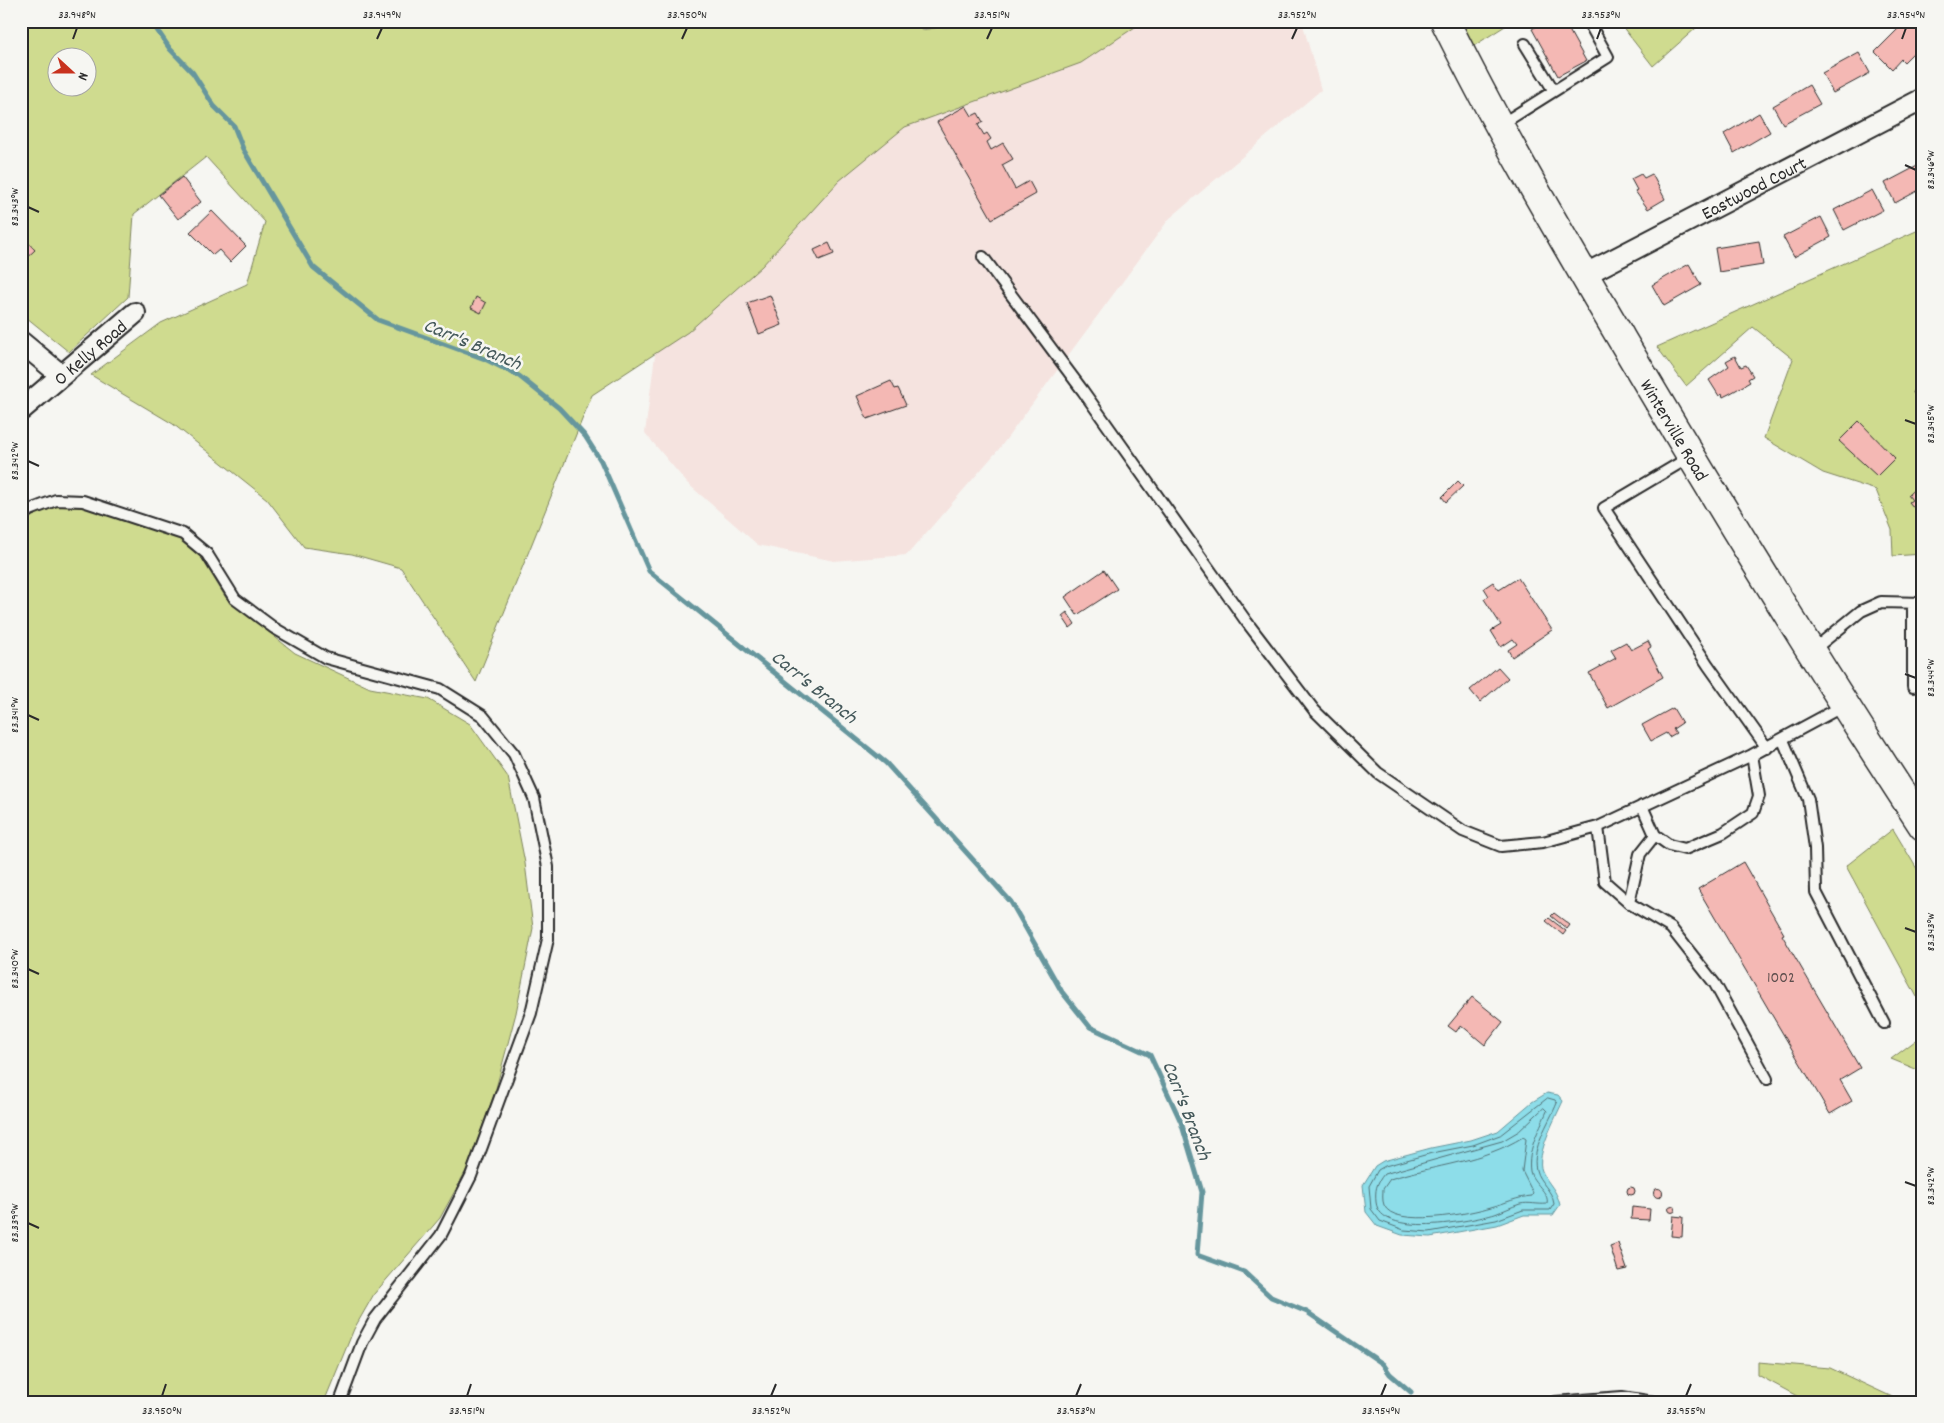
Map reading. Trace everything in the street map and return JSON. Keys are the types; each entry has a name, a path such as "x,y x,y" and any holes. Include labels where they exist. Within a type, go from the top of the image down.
{"street":[{"name":"Winterville Road","path":"1449,24 1500,125 1584,275 1690,456 1844,706 1923,826"},
{"name":"Eastwood Court","path":"1584,275 1923,98"},
{"name":"O Kelly Road","path":"21,410 135,313"},
{"path":"21,342 61,376"}],"lane":[{"path":"1500,125 1608,57 1588,21"},
{"path":"1525,44 1554,91"},
{"path":"982,257 1083,391 1246,621 1314,710 1378,773 1463,831 1501,846 1544,842 1598,827 1767,748 1844,706"},
{"path":"1690,456 1604,508 1708,665 1767,748"},
{"path":"21,516 30,510 56,500 83,501 183,534 207,554 234,599 274,628 326,658 440,689 483,716 514,754 534,798 548,867 548,939 531,1013 471,1176 441,1235 375,1318 362,1343 340,1402"},
{"path":"1810,652 1861,611 1881,602 1918,603 1913,687"},
{"path":"1783,740 1808,799 1815,848 1816,892 1884,1023"},
{"path":"1642,806 1654,835 1669,846 1685,849 1723,833 1752,813 1759,796 1752,755"},
{"path":"1598,827 1605,882 1629,903 1671,928 1715,984 1767,1079"},
{"path":"1629,903 1640,854 1654,835"},
{"path":"1555,1402 1622,1397 1654,1402"}],"shaded area":[{"path":"1105,21 1302,21 1321,90 1169,219 999,449 907,555 834,561 758,545 687,483 645,433 656,347 894,121"}],"green space":[{"path":"21,21 918,21 922,30 976,21 1144,21 1081,63 905,127 839,181 762,266 688,332 592,395 476,682 401,568 352,554 304,547 267,499 173,424 91,375 161,323 247,284 265,222 206,157 134,214 128,297 69,352 21,313"},
{"path":"1458,21 1513,21 1472,47"},
{"path":"1618,21 1704,21 1653,66"},
{"path":"1923,228 1923,554 1893,556 1892,530 1876,490 1823,473 1764,438 1793,359 1753,327 1686,386 1657,347"},
{"path":"59,506 90,508 172,534 187,543 201,557 226,598 295,653 370,688 428,699 470,724 508,777 525,863 533,928 516,1013 495,1092 468,1167 440,1218 374,1294 354,1329 324,1402 21,1402 21,522 38,513"},
{"path":"1893,829 1923,879 1923,1008 1846,866"},
{"path":"1923,1035 1923,1072 1891,1059"},
{"path":"1758,1362 1830,1368 1903,1402 1808,1402 1758,1375"}],"water":[{"path":"1547,1093 1558,1095 1563,1101 1547,1136 1541,1156 1542,1171 1560,1205 1553,1215 1524,1215 1497,1225 1430,1237 1402,1235 1377,1226 1366,1212 1363,1185 1375,1166 1383,1161 1431,1148 1471,1140 1498,1131 1532,1102"}],"building":[{"path":"1545,21 1564,21 1586,61 1558,76 1532,29"},
{"path":"1906,21 1912,21 1923,32 1923,36 1916,43 1920,46 1904,62 1901,59 1892,69 1875,52"},
{"path":"1859,53 1870,73 1833,93 1822,73"},
{"path":"1809,85 1820,104 1783,124 1773,106"},
{"path":"966,106 972,116 978,113 983,122 978,125 984,135 987,133 991,139 987,142 991,150 1003,143 1013,159 1002,165 1015,189 1029,181 1036,194 992,219 937,122"},
{"path":"1759,113 1770,132 1734,153 1724,134"},
{"path":"1923,163 1923,188 1895,203 1885,183"},
{"path":"1641,174 1644,178 1652,174 1665,199 1648,209 1635,191 1637,190 1631,179"},
{"path":"182,177 201,202 178,219 159,195"},
{"path":"1872,190 1883,210 1844,230 1834,210"},
{"path":"212,211 246,246 230,262 219,250 213,255 190,232"},
{"path":"1821,217 1831,237 1794,257 1783,237"},
{"path":"21,235 35,250 21,263"},
{"path":"1759,241 1763,265 1719,272 1715,248"},
{"path":"829,243 834,254 819,260 814,250"},
{"path":"1689,264 1701,285 1664,306 1652,285"},
{"path":"770,295 782,325 759,334 747,303"},
{"path":"476,297 486,303 481,313 471,308"},
{"path":"1735,356 1741,367 1746,365 1753,376 1748,379 1750,382 1723,397 1722,394 1719,396 1709,380 1729,366 1726,361"},
{"path":"1923,375 1923,398 1913,393"},
{"path":"891,381 895,389 898,388 906,405 867,419 857,396"},
{"path":"1859,421 1895,458 1877,476 1839,441"},
{"path":"1458,481 1463,486 1446,502 1442,497"},
{"path":"1922,482 1923,509 1918,504 1914,508 1909,502 1912,500 1908,495"},
{"path":"1104,570 1117,589 1077,615 1065,597"},
{"path":"1518,578 1552,630 1512,657 1508,650 1517,644 1513,639 1501,647 1491,631 1501,625 1484,599 1489,596 1484,588 1493,582 1499,590"},
{"path":"1067,612 1075,624 1070,628 1062,616"},
{"path":"1648,641 1651,647 1648,649 1663,677 1608,708 1589,673 1616,658 1611,650 1626,642 1631,650"},
{"path":"1498,667 1508,678 1480,702 1470,690"},
{"path":"1673,708 1682,723 1673,729 1676,733 1669,737 1666,733 1651,741 1642,725"},
{"path":"1743,862 1784,934 1782,935 1860,1068 1840,1080 1852,1101 1830,1114 1698,889"},
{"path":"1554,913 1570,925 1567,929 1551,916"},
{"path":"1549,918 1566,931 1563,935 1546,921"},
{"path":"1472,997 1503,1022 1485,1045 1461,1025 1456,1032 1448,1026"},
{"path":"1631,1187 1635,1191 1631,1195 1627,1191"},
{"path":"1658,1189 1662,1193 1658,1197 1654,1193"},
{"path":"1672,1205 1676,1209 1672,1213 1668,1209"},
{"path":"1632,1207 1650,1209 1649,1220 1631,1219"},
{"path":"1673,1216 1683,1217 1682,1237 1671,1236"},
{"path":"1618,1243 1627,1269 1618,1271 1610,1246"}],"waterway":[{"name":"Carr's Branch","path":"151,21 170,49 193,73 214,106 234,126 243,149 313,267 378,320 485,359 519,376 559,408 585,436 601,461 649,571 886,763 1011,902 1062,992 1090,1027 1150,1055 1181,1122 1202,1192 1197,1255 1244,1272 1271,1297 1307,1312 1383,1364 1390,1374 1411,1392"}]}
